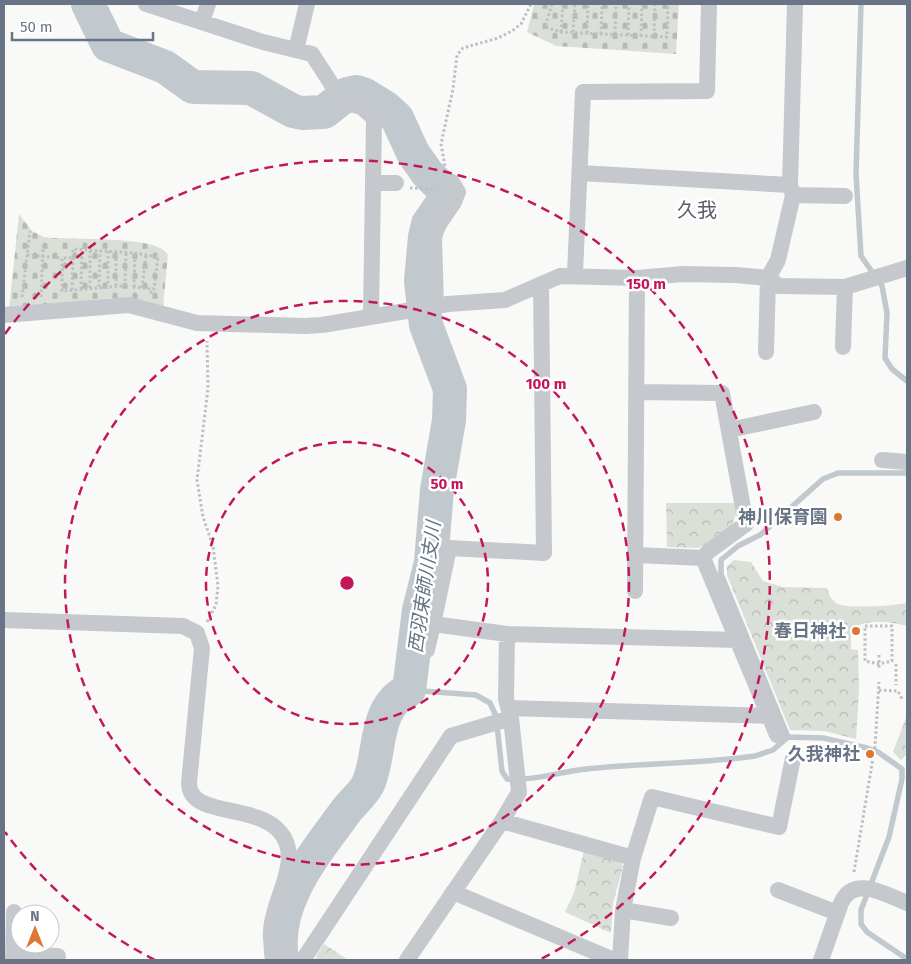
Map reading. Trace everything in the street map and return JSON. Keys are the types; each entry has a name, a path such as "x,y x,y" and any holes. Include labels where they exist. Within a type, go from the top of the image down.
{"street":[{"path":"146,4 312,54 340,98 361,107 374,118 371,315"},
{"path":"202,22 208,4"},
{"path":"296,50 307,4"},
{"path":"576,274 583,92 707,91 709,4"},
{"path":"766,352 768,278 778,260 792,190 795,4"},
{"path":"580,173 845,196"},
{"path":"373,183 396,183"},
{"path":"428,307 436,227 454,204 458,192 446,186"},
{"path":"4,315 129,305 197,323 314,326 428,307 505,300 560,276 576,274 637,278 683,274 768,278 779,286 845,287 875,276 907,268"},
{"path":"635,592 637,278"},
{"path":"427,650 448,548 544,553 541,285"},
{"path":"843,347 845,287"},
{"path":"636,392 722,393 746,524 708,551 703,558"},
{"path":"729,430 814,412"},
{"path":"882,460 907,462"},
{"path":"635,554 703,558"},
{"path":"703,558 777,735"},
{"path":"4,620 183,626 197,633 202,648 189,788 196,801 204,805 257,816 274,825 285,840 289,848 289,861 271,922 271,939 284,953"},
{"path":"433,624 507,634 737,640"},
{"path":"407,960 502,821 519,792 503,718 506,699 507,634"},
{"path":"303,960 451,736 503,718 769,716"},
{"path":"620,960 623,910 633,858 652,796 779,826 793,758"},
{"path":"502,821 633,858"},
{"path":"821,960 844,896 863,889 907,903"},
{"path":"778,890 837,913"},
{"path":"453,892 614,960"},
{"path":"623,910 671,918"},
{"path":"13,958 58,956"}],"path":[{"path":"396,183 400,188 446,186 441,144 453,89 456,55 463,48 498,38 512,31 521,24 531,4"},
{"path":"552,4 545,27 561,32 667,37 668,4"},
{"path":"561,32 563,4"},
{"path":"573,32 575,4"},
{"path":"586,33 588,4"},
{"path":"601,34 602,4"},
{"path":"615,34 616,4"},
{"path":"628,35 629,4"},
{"path":"641,36 642,4"},
{"path":"654,36 655,4"},
{"path":"30,231 22,300 41,298 43,245"},
{"path":"62,258 62,291 72,290 108,286 154,289 158,257 126,252 73,250 72,290"},
{"path":"81,289 82,250"},
{"path":"90,251 90,288"},
{"path":"99,287 100,251"},
{"path":"108,251 108,286"},
{"path":"116,252 116,286"},
{"path":"126,252 126,286"},
{"path":"134,287 135,253"},
{"path":"27,255 73,258"},
{"path":"142,288 146,255"},
{"path":"151,288 153,310"},
{"path":"197,633 206,624 216,605 218,586 213,546 204,517 197,480 208,388 207,323"},
{"path":"865,626 892,626 892,660 879,666 865,661 865,626"},
{"path":"879,655 879,666"},
{"path":"896,664 896,685"},
{"path":"863,889 879,682"},
{"path":"879,690 898,690 902,699"}],"green space":[{"path":"534,4 679,4 676,54 556,46 527,32"},
{"path":"19,214 32,231 44,237 131,241 161,248 168,255 163,307 140,300 110,298 9,309"},
{"path":"666,503 737,503 737,512 732,525 699,548 667,547"},
{"path":"734,560 751,562 763,581 783,587 827,588 833,601 841,605 874,606 907,603 907,626 877,622 851,627 851,649 858,650 859,690 856,739 824,731 790,730 727,575 727,566"},
{"path":"907,715 907,754 901,760 893,752"},
{"path":"584,850 617,858 623,866 613,903 611,933 565,912 574,893"},
{"path":"324,944 347,959 316,960 316,956"}],"waterway":[{"name":"西羽束師川支川","path":"88,4 108,45 165,67 193,87 251,88 293,111 302,113 324,112 347,94 356,92 365,95 386,108 397,118 413,153 427,173 445,191 446,198 428,224 421,281 426,325 450,389 449,420 437,490 431,562 419,610 409,690 397,698 383,719 368,784 309,862 290,899 283,919 281,939 282,960"},
{"path":"861,4 856,174 861,256 882,286 887,313 885,358 892,369 907,381"},
{"path":"788,737 721,574 721,560 738,546 760,535 823,479 838,473 907,473"},
{"path":"409,690 476,695 490,703 496,716 502,771 507,779 527,779 576,770 607,767 713,761 755,756 773,750 788,737 823,738 878,752 902,769 902,779 889,837 861,910 861,924 867,932 907,959"}],"place":[{"name":"神川保育園","path":"838,517"},
{"name":"春日神社","path":"856,631"},
{"name":"久我神社","path":"870,754"}],"district":[{"name":"久我","path":"697,210"}]}
